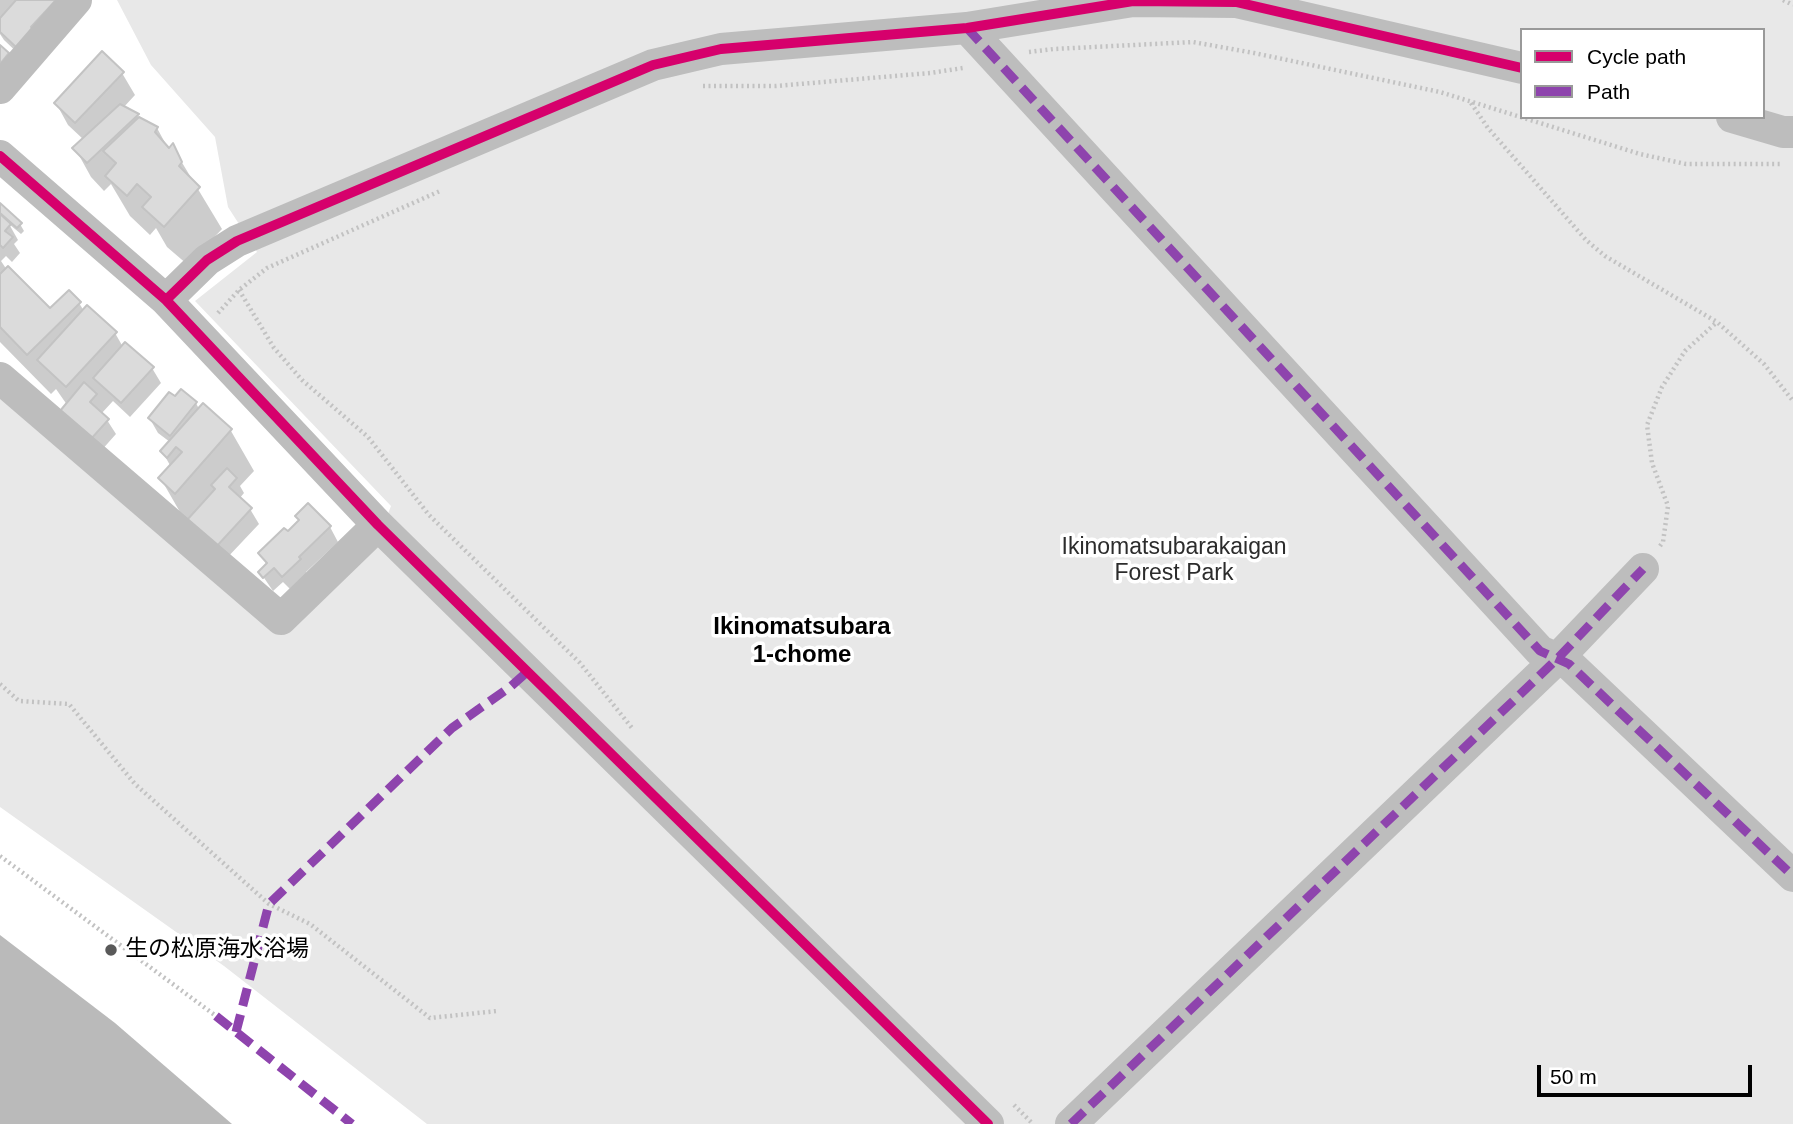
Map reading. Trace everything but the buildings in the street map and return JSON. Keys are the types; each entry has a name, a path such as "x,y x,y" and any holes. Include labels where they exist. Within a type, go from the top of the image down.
{"street":[{"path":"0,88 76,0"},
{"path":"166,300 207,260 237,242 653,65 721,49 984,47 1133,1 1236,2 1520,68"},
{"path":"984,47 1540,651 1569,664 1793,876"},
{"path":"1739,119 1783,132 1793,132"},
{"path":"0,156 166,300 378,526 988,1124"},
{"path":"0,378 281,619 378,526"},
{"path":"1071,1124 1558,659 1643,569"}],"path":[{"path":"1783,0 1793,5"},
{"path":"701,86 776,86 930,73 984,47 1006,54 1193,42 1440,92 1520,117"},
{"path":"1471,102 1488,128 1586,240 1605,256 1717,322 1764,364 1793,401"},
{"path":"1526,119 1640,154 1686,164 1793,164"},
{"path":"218,313 239,290 267,268 451,186"},
{"path":"239,290 274,348 302,380 368,437 429,515 580,663 639,737"},
{"path":"1643,569 1663,542 1668,506 1652,463 1647,425 1662,387 1685,351 1717,322"},
{"path":"0,684 19,701 69,704 135,784 269,904 310,924 430,1018 497,1012"},
{"path":"0,856 216,1016"},
{"path":"1013,1105 1033,1124"}],"green space":[{"name":"Ikinomatsubarakaigan Forest Park","path":"117,0 1793,0 1793,1124 427,1124 224,966 0,807 0,388 284,631 374,549 391,506 195,301 257,252 228,207 215,137 151,65"}],"shaded area":[{"path":"0,935 115,1023 232,1124 0,1124"}],"marked path":[{"path":"967,28 1540,651 1569,664 1793,876"},
{"path":"1071,1124 1557,659 1643,569"},
{"path":"236,1032 269,904 452,728 527,672"},
{"path":"216,1016 352,1124"}],"cycle path":[{"path":"166,300 207,260 237,241 653,65 721,49 967,28 1133,1 1236,2 1520,68"},
{"path":"0,156 166,300 378,525 988,1124"}],"place":[{"name":"生の松原海水浴場","path":"111,950"}],"district":[{"name":"Ikinomatsubara 1-chome","path":"802,641"}]}
